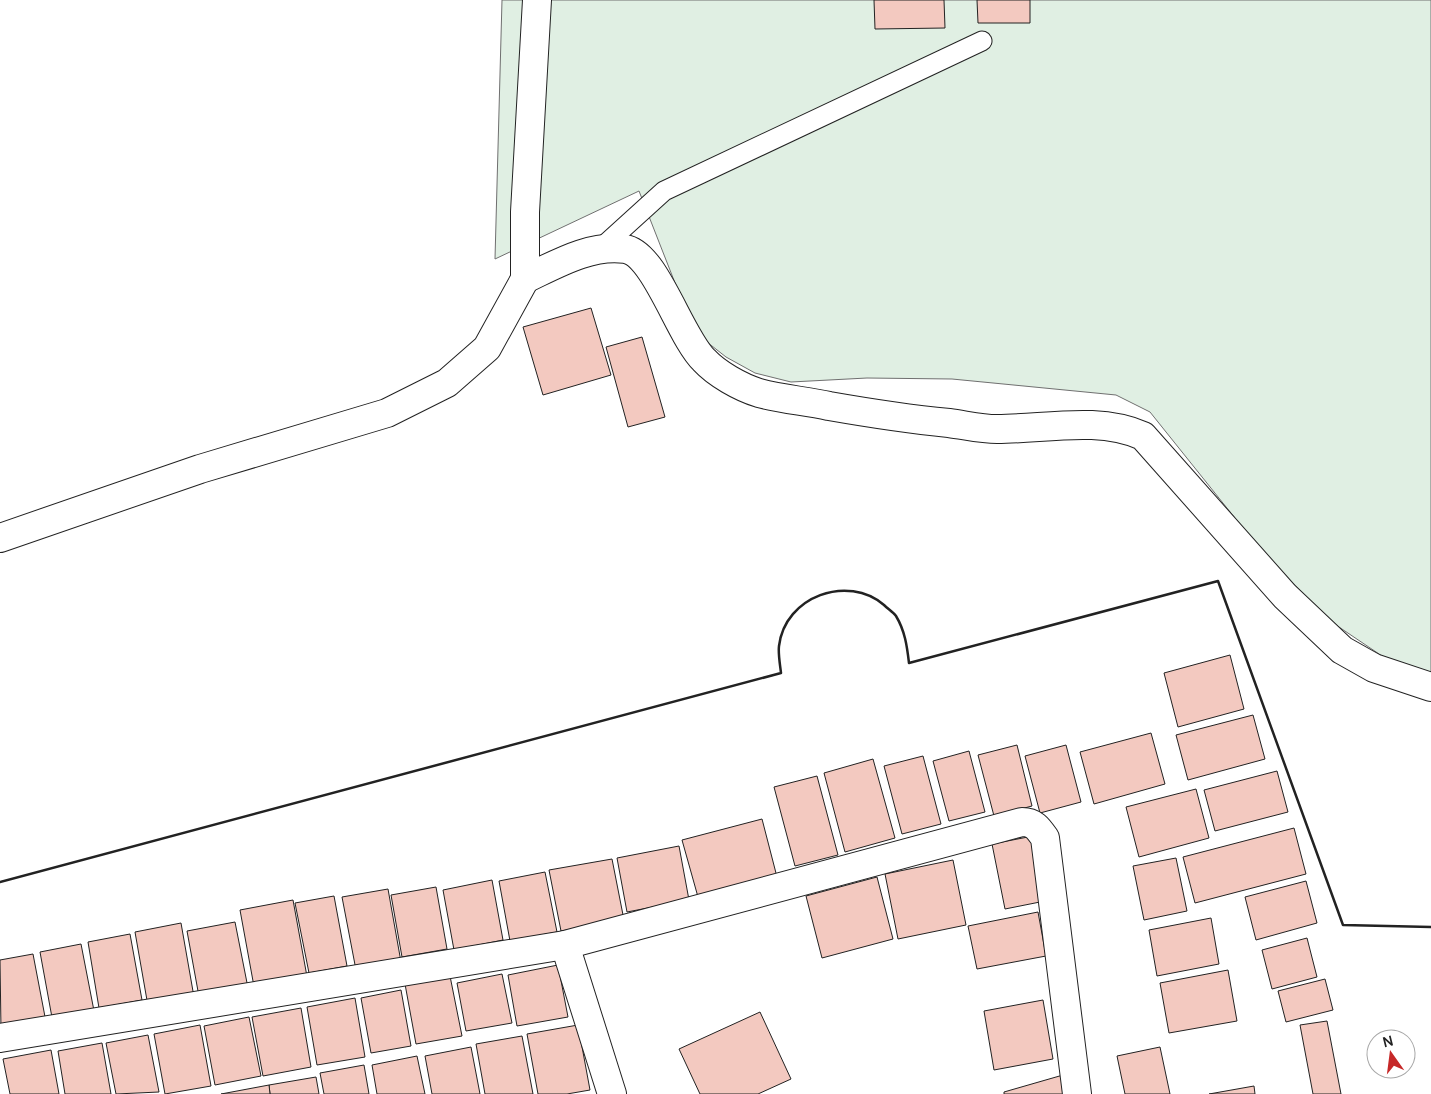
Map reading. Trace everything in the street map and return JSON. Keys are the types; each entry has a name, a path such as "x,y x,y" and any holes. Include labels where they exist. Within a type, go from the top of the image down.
{"street":[{"path":"0,538 200,470 387,413 447,383 487,348 525,279 525,212 536,0"},
{"path":"525,279 580,255 599,250 626,249 642,257 661,287 686,336 703,360 723,375 758,393 887,416 996,429 1102,426 1126,428 1143,436 1285,596 1342,650 1374,668 1431,687"},
{"path":"0,1038 565,945 1022,822 1030,822 1038,827 1045,838 1077,1094"},
{"path":"565,945 606,1093"}],"lane":[{"path":"599,250 664,191 982,41"}],"green space":[{"path":"502,0 1431,0 1431,674 1388,660 1333,623 1267,558 1150,412 1116,395 952,379 867,378 791,382 755,373 726,357 698,335 677,288 639,191 495,259"}],"building":[{"path":"874,0 944,0 945,28 875,29"},
{"path":"977,0 1030,0 1030,23 978,23"},
{"path":"591,308 611,375 543,395 523,327"},
{"path":"642,337 665,417 628,427 606,347"},
{"path":"1230,655 1244,709 1178,727 1164,673"},
{"path":"1253,715 1265,759 1188,780 1176,735"},
{"path":"1151,733 1165,784 1094,804 1080,752"},
{"path":"1017,745 1032,806 994,816 978,755"},
{"path":"1066,745 1081,802 1040,813 1025,756"},
{"path":"969,751 985,812 949,821 933,761"},
{"path":"923,756 941,824 902,834 884,766"},
{"path":"873,759 895,838 845,852 824,773"},
{"path":"1277,771 1288,812 1215,831 1204,790"},
{"path":"817,776 838,855 795,866 774,787"},
{"path":"1196,789 1209,838 1139,857 1126,807"},
{"path":"762,819 777,877 698,897 682,840"},
{"path":"1294,828 1306,874 1195,903 1183,857"},
{"path":"1033,836 1045,901 1005,909 992,844"},
{"path":"679,846 689,900 627,912 617,858"},
{"path":"1176,858 1187,911 1144,920 1133,866"},
{"path":"612,859 624,920 561,931 549,870"},
{"path":"953,860 966,925 898,939 885,874"},
{"path":"545,872 557,932 510,941 499,881"},
{"path":"877,877 893,939 822,958 806,896"},
{"path":"492,880 503,940 454,950 443,890"},
{"path":"1306,881 1317,923 1256,940 1245,897"},
{"path":"436,887 447,949 402,957 391,895"},
{"path":"388,889 401,962 356,970 342,897"},
{"path":"334,896 347,966 309,973 295,903"},
{"path":"293,900 308,982 255,992 240,910"},
{"path":"1038,912 1046,956 977,969 968,926"},
{"path":"1211,918 1219,964 1157,976 1149,930"},
{"path":"235,922 249,993 200,1002 187,931"},
{"path":"181,923 194,997 148,1006 135,932"},
{"path":"130,934 142,1000 99,1008 88,942"},
{"path":"1307,938 1317,977 1272,989 1262,950"},
{"path":"81,944 95,1016 53,1023 40,952"},
{"path":"33,954 46,1022 1,1030 0,960"},
{"path":"558,965 568,1017 517,1026 508,975"},
{"path":"1228,970 1237,1021 1169,1033 1160,983"},
{"path":"502,974 512,1023 466,1031 457,983"},
{"path":"450,976 462,1036 416,1044 405,984"},
{"path":"1325,979 1333,1010 1286,1022 1278,991"},
{"path":"401,990 411,1046 371,1053 361,998"},
{"path":"355,998 365,1057 317,1065 307,1007"},
{"path":"1043,1000 1053,1059 994,1070 984,1011"},
{"path":"301,1008 311,1067 263,1076 252,1017"},
{"path":"760,1012 791,1079 758,1094 700,1094 679,1049"},
{"path":"249,1017 261,1076 215,1085 204,1026"},
{"path":"1327,1021 1341,1094 1313,1094 1300,1025"},
{"path":"200,1025 211,1086 165,1094 154,1034"},
{"path":"578,1025 590,1090 567,1094 538,1094 527,1034"},
{"path":"148,1035 159,1092 116,1094 106,1043"},
{"path":"522,1036 533,1094 485,1094 476,1044"},
{"path":"102,1043 111,1094 65,1094 58,1051"},
{"path":"471,1047 480,1094 432,1094 425,1056"},
{"path":"1160,1047 1170,1094 1125,1094 1117,1056"},
{"path":"51,1050 59,1094 10,1094 3,1059"},
{"path":"417,1056 425,1094 377,1094 372,1065"},
{"path":"364,1065 369,1094 324,1094 320,1073"},
{"path":"1063,1075 1069,1094 1004,1094 1004,1092"},
{"path":"316,1077 319,1094 270,1094 269,1085"},
{"path":"269,1085 270,1094 221,1094"},
{"path":"1254,1086 1255,1094 1209,1094"}],"wall":[{"path":"0,882 781,673 779,646 784,629 793,614 805,603 820,595 837,591 853,591 869,596 884,605 896,616 902,627 909,663 1218,581 1343,925 1431,927"}]}
